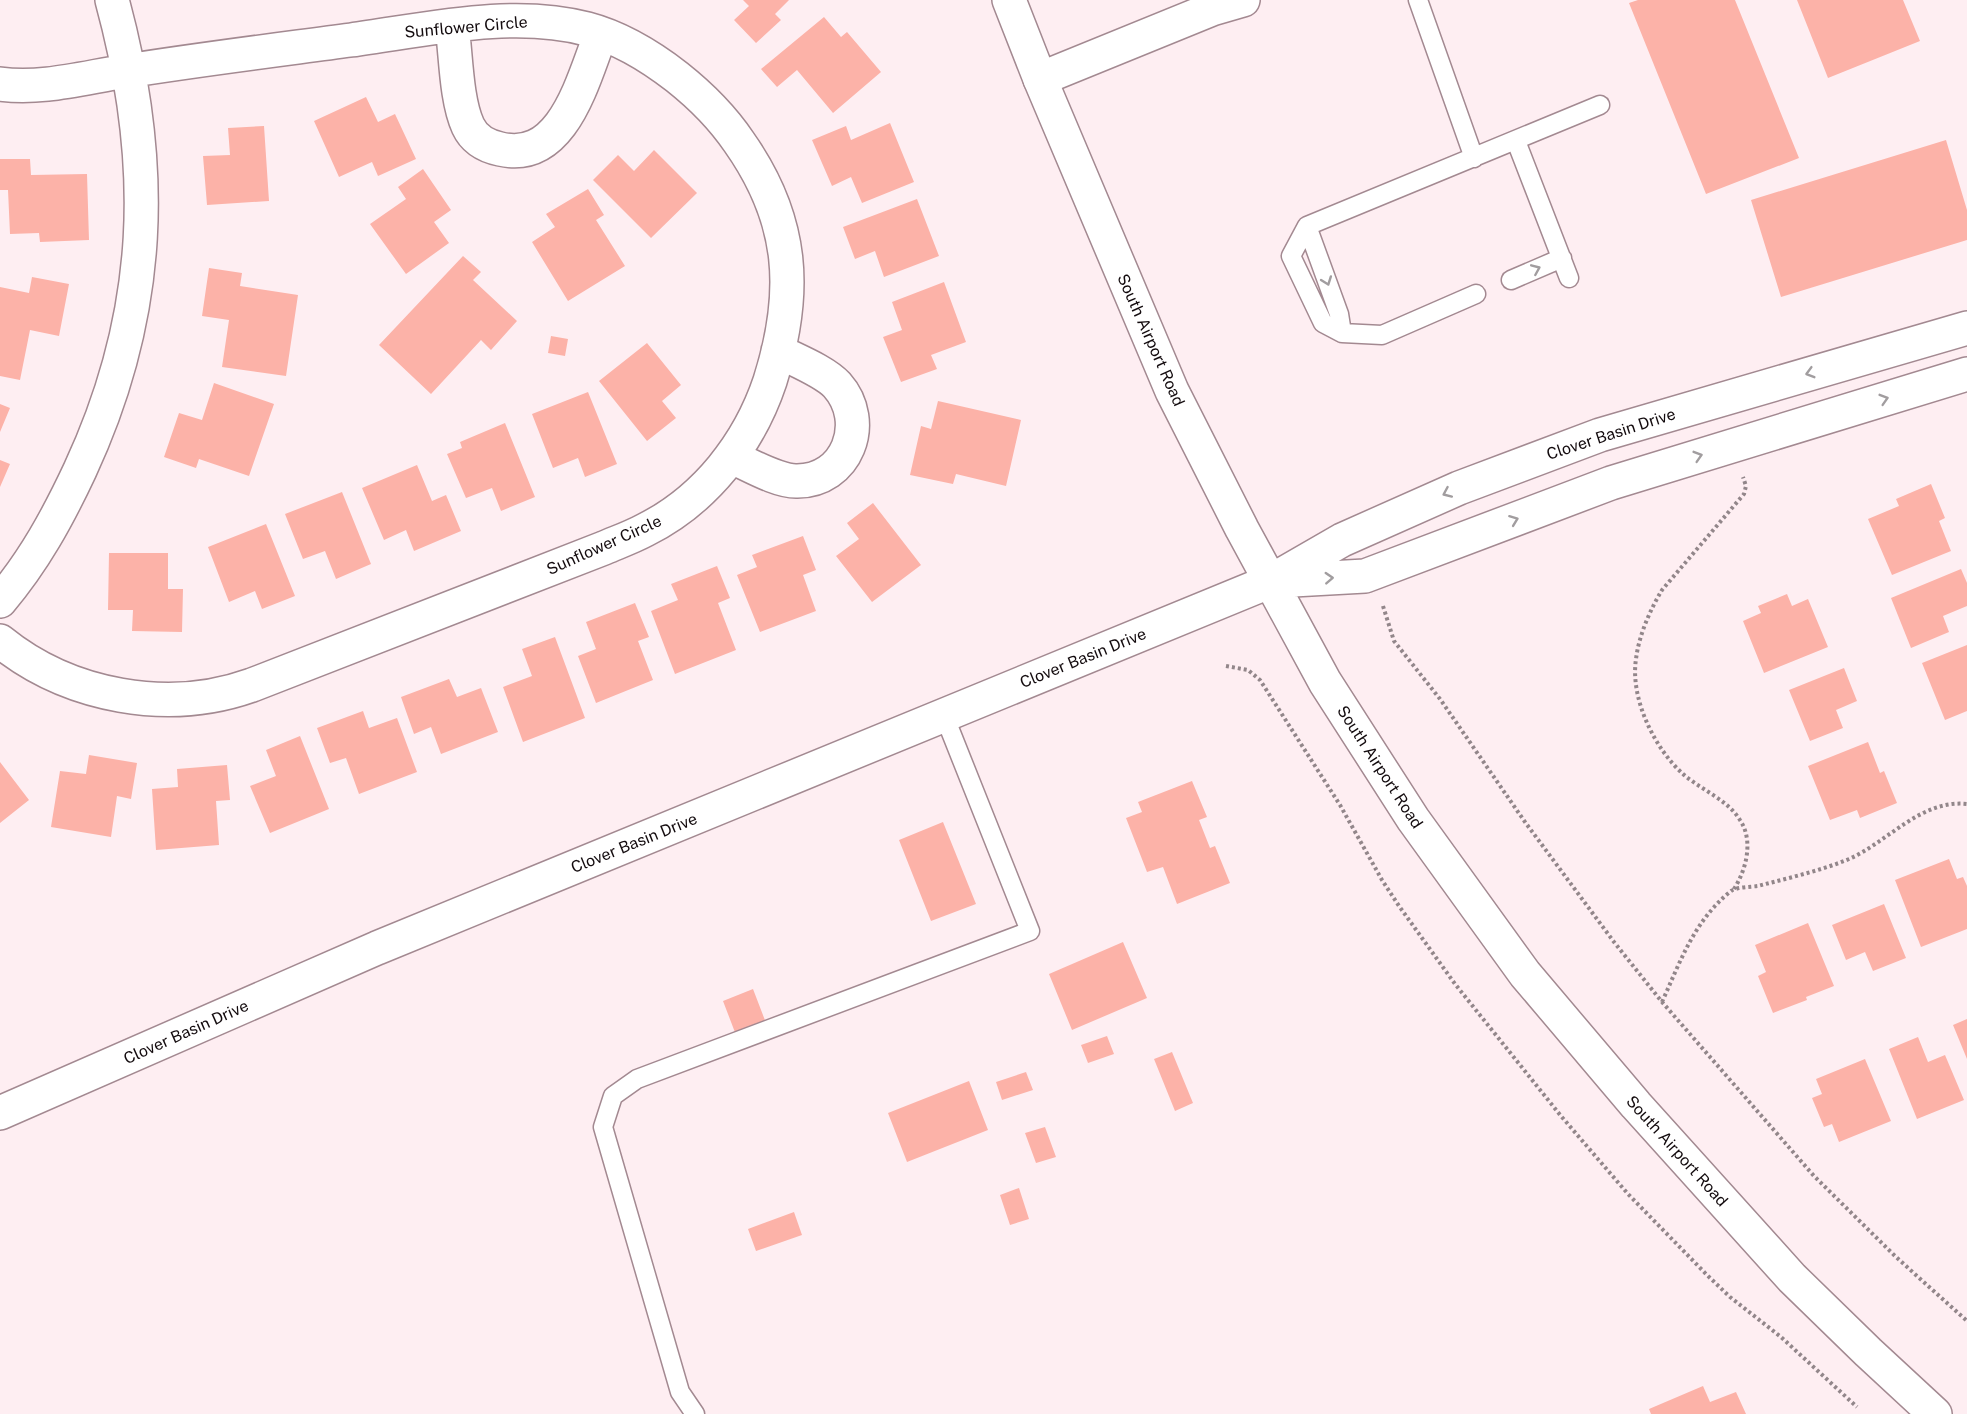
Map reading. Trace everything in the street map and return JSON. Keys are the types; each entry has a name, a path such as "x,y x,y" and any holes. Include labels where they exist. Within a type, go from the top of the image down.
{"street":[{"path":"0,601 11,569 58,515 88,452 114,379 130,320 138,268 142,210 138,135 129,70 112,0"},
{"name":"South Airport Road","path":"1009,0 1172,391 1325,682 1413,819 1525,974 1636,1105 1792,1278 1935,1414"},
{"path":"1040,79 1212,9 1243,0"},
{"name":"Sunflower Circle","path":"0,84 33,86 129,70 452,26 504,22 549,22 589,29 620,40 649,57 682,81 718,114 755,166 769,195 787,258 787,298 778,351 763,401 748,432 732,457 686,502 646,530 228,693 163,699 111,693 67,680 39,668 0,641"},
{"path":"452,26 461,100 469,129 486,145 513,151 543,143 559,128 571,108 602,34"},
{"name":"Clover Basin Drive","path":"0,1113 377,948 1271,581 1353,535 1459,488 1600,435 1967,328"},
{"path":"732,457 781,478 798,481 812,479 830,469 842,458 851,442 853,417 848,402 838,387 829,378 778,351"},
{"name":"Clover Basin Drive","path":"1271,581 1365,576 1611,483 1967,374"}],"lane":[{"path":"1418,0 1474,158"},
{"path":"1476,294 1382,335 1342,333 1323,323 1291,256 1307,226 1600,105"},
{"path":"1516,141 1569,278"},
{"path":"1307,226 1338,314 1342,333"},
{"path":"1511,280 1562,258"},
{"path":"695,1414 680,1392 603,1127 614,1096 637,1079 1030,931 944,716"}],"path":[{"path":"1662,1002 1693,934 1734,889 1743,873 1748,852 1742,823 1730,807 1684,775 1662,751 1651,733 1636,684 1635,660 1653,605 1662,590 1744,494 1746,486 1742,475"},
{"path":"1383,605 1394,641 1440,699 1498,785 1593,914 1662,1002 1814,1176 1896,1257 1967,1321"},
{"path":"1227,666 1248,670 1260,680 1340,805 1399,906 1455,984 1561,1116 1628,1194 1701,1269 1730,1297 1781,1337 1857,1407"},
{"path":"1734,889 1745,889 1841,862 1866,851 1917,816 1949,805 1967,804"}],"building":[{"path":"743,0 789,0 775,14 781,20 756,43 734,20 749,6"},
{"path":"1638,0 1735,0 1799,158 1706,194 1629,3"},
{"path":"1797,0 1903,0 1920,41 1828,78"},
{"path":"824,17 841,37 847,32 881,72 833,113 797,70 777,87 761,69"},
{"path":"366,97 378,122 395,114 416,159 378,176 372,162 339,177 314,121"},
{"path":"890,123 914,182 862,203 851,177 832,186 812,140 846,126 851,140"},
{"path":"264,126 269,201 207,205 203,156 230,155 228,128"},
{"path":"1946,140 1967,210 1967,240 1781,297 1751,200"},
{"path":"654,150 697,193 651,238 593,180 618,155 634,171"},
{"path":"0,159 30,159 31,175 87,174 89,240 40,242 39,233 10,234 8,190 0,190"},
{"path":"423,169 451,210 434,222 449,243 406,274 370,224 406,199 398,187"},
{"path":"588,189 604,215 596,220 625,266 568,301 532,242 555,227 546,214"},
{"path":"917,199 939,256 884,277 875,251 855,259 843,227"},
{"path":"463,256 481,272 473,280 517,321 491,350 481,340 431,394 379,345"},
{"path":"209,268 242,273 240,286 298,295 286,376 222,367 229,320 202,316"},
{"path":"32,277 69,284 59,336 30,330 20,380 0,376 0,287 29,293"},
{"path":"944,282 966,342 931,355 937,369 901,382 883,337 902,330 892,302"},
{"path":"551,336 568,339 565,356 548,353"},
{"path":"647,343 681,385 662,401 676,418 647,441 599,381"},
{"path":"214,383 274,404 249,476 199,459 196,468 164,457 179,413 202,420"},
{"path":"588,392 617,464 585,477 578,458 553,468 532,414"},
{"path":"938,401 1021,420 1006,486 956,474 953,484 910,475 921,426 931,429"},
{"path":"0,404 10,408 0,432"},
{"path":"505,423 535,497 501,511 492,488 466,498 447,454 462,448 460,442"},
{"path":"0,460 10,464 0,487"},
{"path":"417,465 432,501 446,495 461,531 414,551 406,530 384,540 362,488"},
{"path":"1931,484 1945,518 1939,521 1951,551 1892,575 1868,519 1899,506 1896,499"},
{"path":"342,492 371,564 336,579 325,551 303,559 285,514"},
{"path":"873,503 921,565 872,602 836,556 859,539 847,523"},
{"path":"266,524 295,596 262,609 255,591 229,602 208,547"},
{"path":"803,536 816,570 803,575 816,611 760,632 737,575 757,567 752,555"},
{"path":"109,553 168,553 168,589 183,589 182,632 132,631 133,610 108,610"},
{"path":"717,566 730,598 718,603 736,650 675,674 651,611 678,600 671,584"},
{"path":"1961,569 1967,583 1967,606 1943,616 1949,632 1911,648 1891,598"},
{"path":"1787,594 1792,606 1808,599 1828,647 1764,673 1743,621 1761,613 1758,606"},
{"path":"635,603 649,637 638,641 653,680 596,703 578,656 596,649 586,622"},
{"path":"555,637 585,718 523,742 503,687 532,676 522,649"},
{"path":"1967,645 1967,711 1945,720 1922,663"},
{"path":"1844,668 1857,701 1836,710 1843,728 1810,741 1789,690"},
{"path":"449,679 457,697 481,688 498,732 441,754 431,727 414,734 401,697"},
{"path":"363,711 369,728 397,718 417,772 359,794 346,758 330,763 317,728"},
{"path":"300,736 329,809 270,833 250,786 276,776 266,750"},
{"path":"1868,742 1880,773 1884,771 1897,803 1860,818 1857,810 1830,820 1808,766"},
{"path":"89,755 137,763 131,799 117,796 111,837 51,827 60,771 86,774"},
{"path":"0,762 29,800 0,823"},
{"path":"227,765 230,800 216,801 219,845 156,850 152,789 178,787 177,769"},
{"path":"1192,781 1207,817 1199,820 1210,848 1215,846 1230,883 1177,904 1163,867 1147,872 1126,818 1142,812 1138,802"},
{"path":"943,822 976,904 931,921 899,840"},
{"path":"1949,859 1957,879 1963,877 1967,886 1967,929 1921,947 1895,880"},
{"path":"1884,904 1906,958 1873,971 1865,952 1846,960 1832,925"},
{"path":"1808,923 1834,986 1806,997 1807,1000 1773,1013 1758,976 1766,972 1755,945"},
{"path":"1123,942 1147,998 1072,1030 1049,974"},
{"path":"753,989 766,1023 736,1035 723,1001"},
{"path":"1967,1019 1967,1059 1953,1025"},
{"path":"1107,1036 1114,1054 1088,1063 1081,1045"},
{"path":"1918,1037 1928,1062 1945,1055 1964,1100 1917,1119 1889,1049"},
{"path":"1172,1052 1193,1103 1175,1111 1154,1059"},
{"path":"1865,1059 1891,1121 1839,1142 1832,1124 1824,1127 1812,1098 1822,1094 1816,1079"},
{"path":"1026,1072 1033,1090 1002,1100 996,1082"},
{"path":"969,1081 988,1130 907,1162 888,1113"},
{"path":"1045,1127 1056,1157 1036,1163 1025,1133"},
{"path":"1019,1188 1029,1219 1010,1225 1000,1195"},
{"path":"794,1212 802,1235 756,1251 748,1229"},
{"path":"1703,1386 1710,1402 1736,1392 1746,1414 1651,1414 1649,1409"}]}
